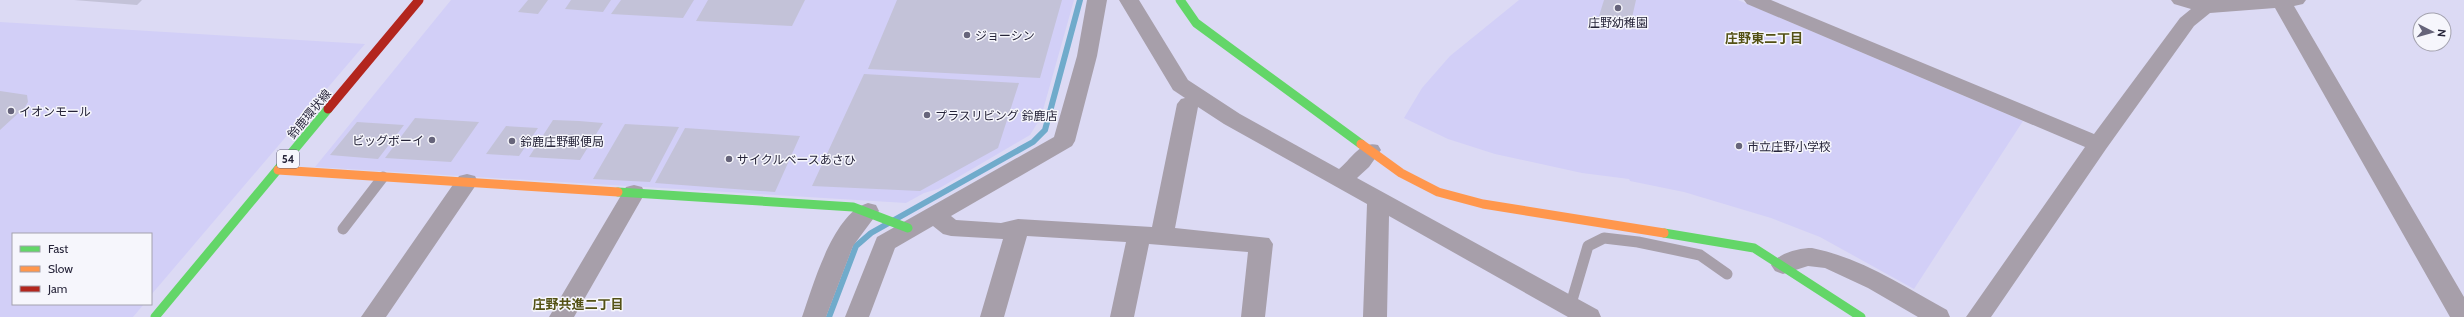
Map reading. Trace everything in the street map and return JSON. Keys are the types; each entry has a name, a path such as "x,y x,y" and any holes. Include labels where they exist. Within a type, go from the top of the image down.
{"street":[{"name":"鈴鹿環状線","path":"155,317 419,0"},
{"path":"858,317 885,243 908,228 1064,141 1087,56 1086,52 1097,0"},
{"path":"1129,0 1159,47 1159,51 1180,85 1232,119 1580,312"},
{"path":"1180,0 1196,23 1401,173 1438,192 1483,204 1754,248 1791,262 1861,317"},
{"path":"1754,0 2098,144"},
{"path":"2181,0 2205,7 2288,0 2463,317"},
{"path":"1978,317 2098,144 2187,22 2205,7"},
{"path":"1162,236 1188,104"},
{"path":"1342,179 1361,162 1370,150"},
{"path":"278,170 853,207 868,211 908,228"},
{"path":"373,317 467,182"},
{"path":"561,317 634,193"},
{"path":"1375,317 1378,200"},
{"path":"814,317 842,246 858,219 868,211"},
{"path":"933,214 951,228 1000,231 1018,226 1261,244 1253,317"},
{"path":"992,317 1018,226"},
{"path":"1122,317 1139,235"},
{"path":"1791,262 1811,257 1834,262 1938,317"}],"lane":[{"path":"343,229 383,177"},
{"path":"1580,312 1588,246 1604,238 1638,242 1700,255 1726,274"}],"shaded area":[{"path":"451,0 1074,0 1041,117 1030,135 938,189 924,193 906,203 315,167"},
{"name":"市立庄野小学校","path":"1519,0 1738,0 2023,121 1914,289 1820,237 1771,218 1684,192 1630,181 1629,179 1582,173 1495,154 1448,139 1404,118 1422,88 1450,56"},
{"path":"0,22 365,44 152,294 152,233 12,233 12,305 143,305 133,317 0,317"}],"building":[{"path":"74,0 142,0 137,5"},
{"path":"528,0 548,0 538,14 518,12"},
{"path":"571,0 611,0 603,12 565,9"},
{"path":"621,0 694,0 683,18 611,14"},
{"path":"708,0 805,0 792,26 696,21"},
{"name":"ジョーシン","path":"897,0 1062,0 1040,78 868,69"},
{"name":"庄野幼稚園","path":"1604,0 1636,0 1631,22 1599,16"},
{"name":"プラスリビング 鈴鹿店","path":"864,74 1019,83 998,148 920,191 812,186"},
{"name":"イオンモール","path":"0,91 27,95 28,102 25,107 0,130"},
{"name":"ビッグボーイ","path":"415,118 479,122 451,162 385,158"},
{"path":"553,120 603,123 580,160 529,157"},
{"path":"357,122 404,125 378,159 330,155"},
{"path":"625,124 679,127 650,182 593,179"},
{"path":"506,126 538,128 519,156 486,154"},
{"name":"サイクルベースあさひ","path":"685,128 800,136 775,192 655,183"}],"waterway":[{"path":"829,317 856,246 871,233 1033,142 1045,130 1080,0"}],"traffic: fast":[{"path":"1180,0 1196,23 1361,144"},
{"path":"155,317 328,109"},
{"path":"618,192 853,207 908,228"},
{"path":"1664,233 1754,248 1861,317"}],"traffic: slow":[{"path":"1361,144 1401,173 1438,192 1483,204 1664,233"},
{"path":"278,170 618,192"}],"traffic: jam":[{"path":"328,109 419,0"}],"place":[{"name":"庄野幼稚園","path":"1618,8"},
{"name":"ジョーシン","path":"967,35"},
{"name":"イオンモール","path":"11,111"},
{"name":"プラスリビング 鈴鹿店","path":"927,115"},
{"name":"ビッグボーイ","path":"432,140"},
{"name":"鈴鹿庄野郵便局","path":"512,141"},
{"name":"市立庄野小学校","path":"1739,146"},
{"name":"サイクルベースあさひ","path":"729,159"}],"district":[{"name":"庄野東二丁目","path":"1764,38"},
{"name":"庄野共進二丁目","path":"578,304"}]}
